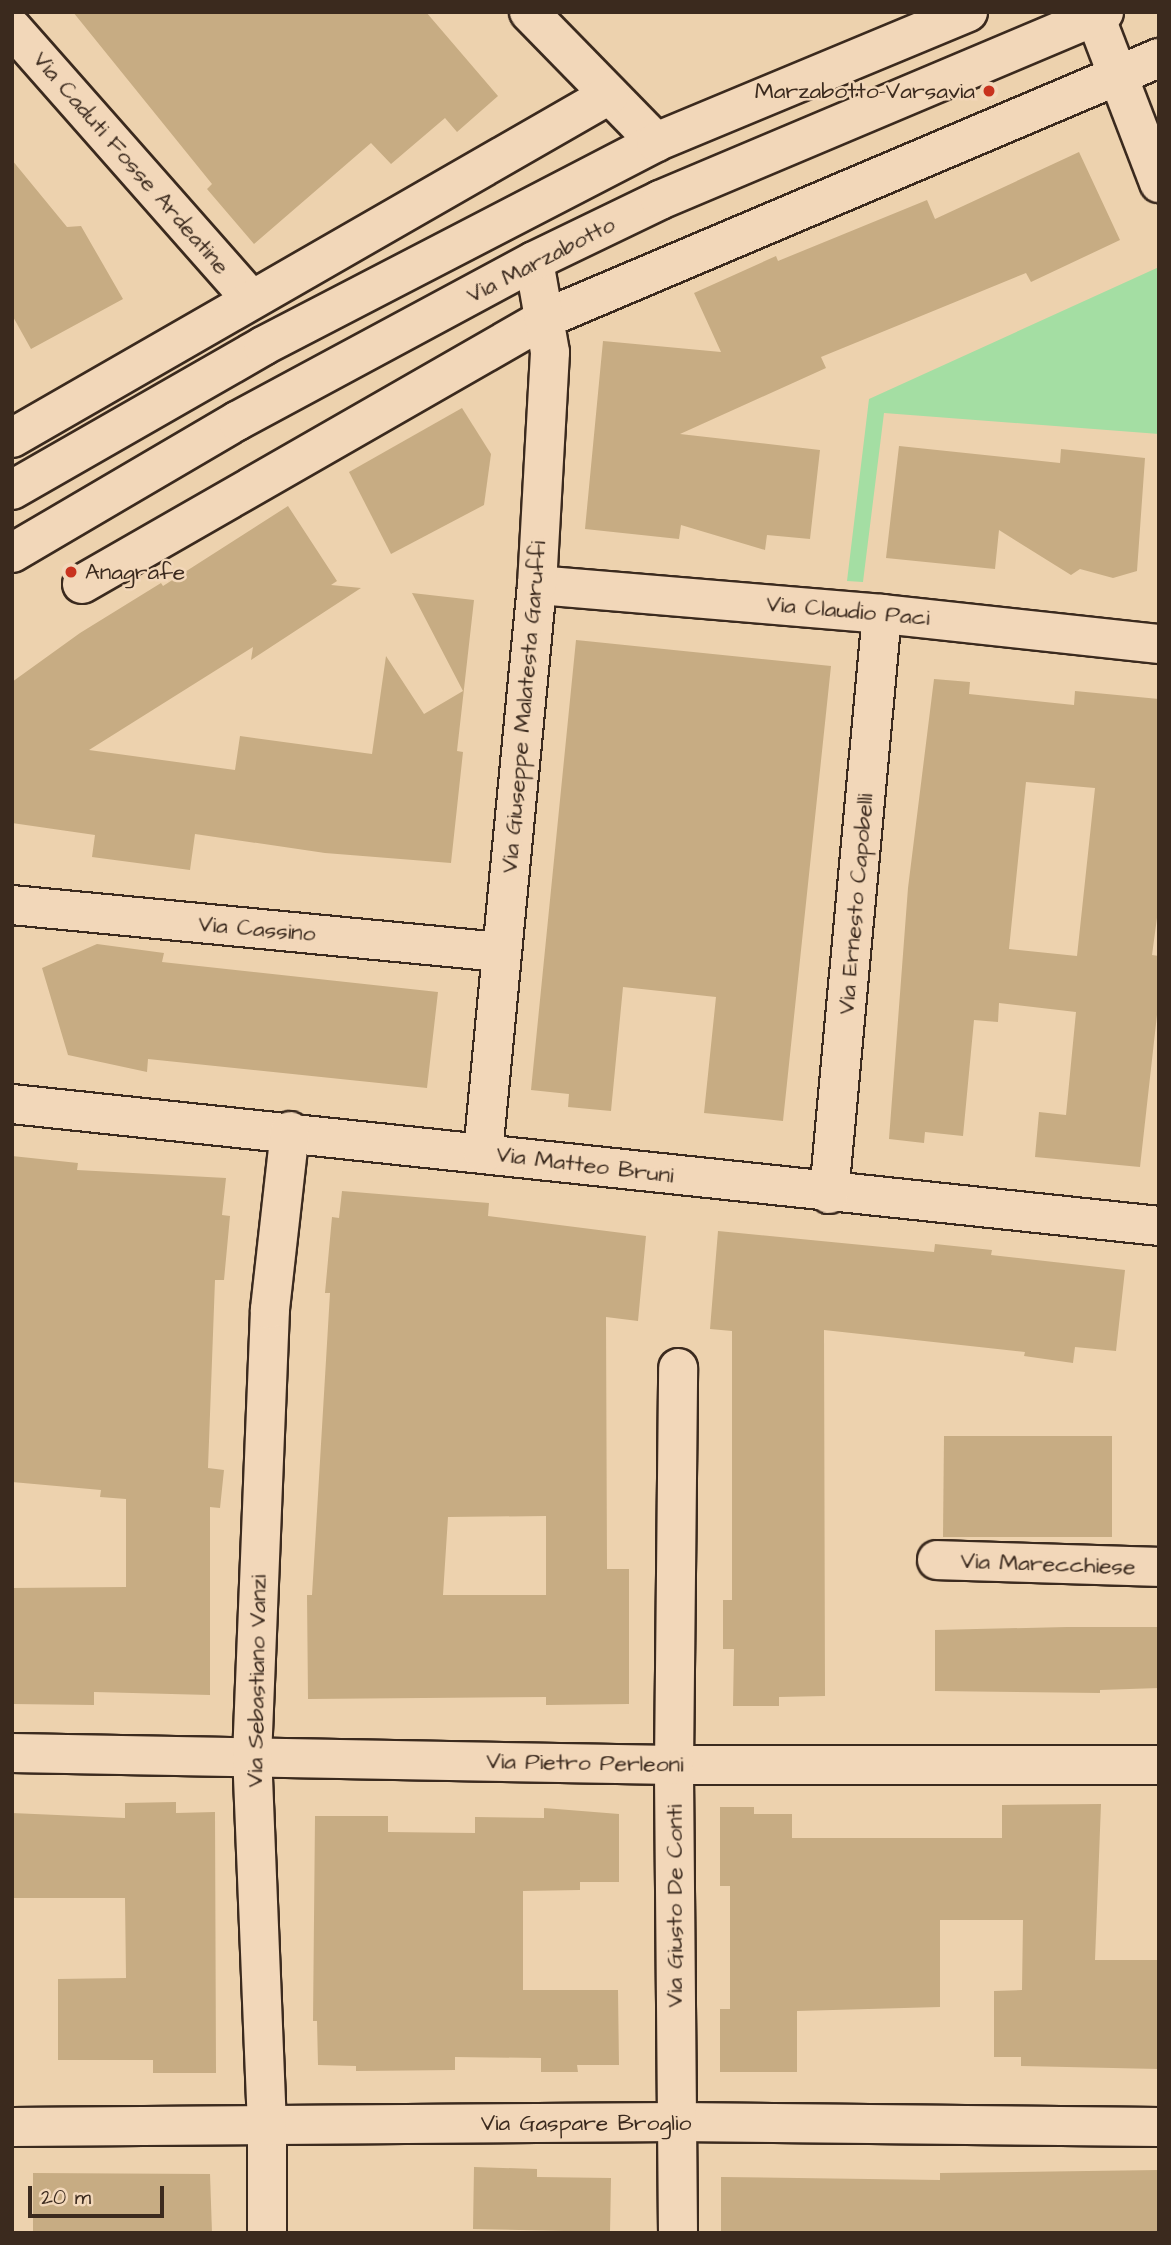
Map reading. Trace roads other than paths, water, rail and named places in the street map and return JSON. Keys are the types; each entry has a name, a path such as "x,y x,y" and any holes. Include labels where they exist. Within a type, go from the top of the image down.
{"street":[{"path":"529,12 656,142"},
{"path":"12,490 263,346 656,142 968,12"},
{"name":"Via Marzabotto","path":"12,553 237,421 534,261 660,200 1099,14 1118,76 1159,183"},
{"name":"Via Caduti Fosse Ardeatine","path":"12,28 250,298"},
{"path":"82,584 544,318 1159,58"},
{"path":"12,438 250,298 610,95"},
{"name":"Via Giuseppe Malatesta Garuffi","path":"483,1153 537,584 550,352 534,261"},
{"name":"Via Claudio Paci","path":"537,584 882,614 1159,644"},
{"name":"Via Ernesto Capobelli","path":"829,1194 882,614"},
{"name":"Via Cassino","path":"12,905 502,952"},
{"name":"Via Matteo Bruni","path":"12,1104 290,1131 829,1194 1159,1226"},
{"name":"Via Sebastiano Vanzi","path":"267,2233 267,2126 253,1758 270,1308 290,1131"},
{"name":"Via Giusto De Conti","path":"678,1368 674,1765 678,2233"},
{"name":"Via Marecchiese","path":"937,1560 1159,1567"},
{"name":"Via Pietro Perleoni","path":"12,1753 674,1765 1159,1765"},
{"name":"Via Gaspare Broglio","path":"12,2127 677,2122 1159,2127"}],"place":[{"name":"Marzabotto-Varsavia","path":"989,91"},
{"name":"Anagrafe","path":"71,572"}]}
